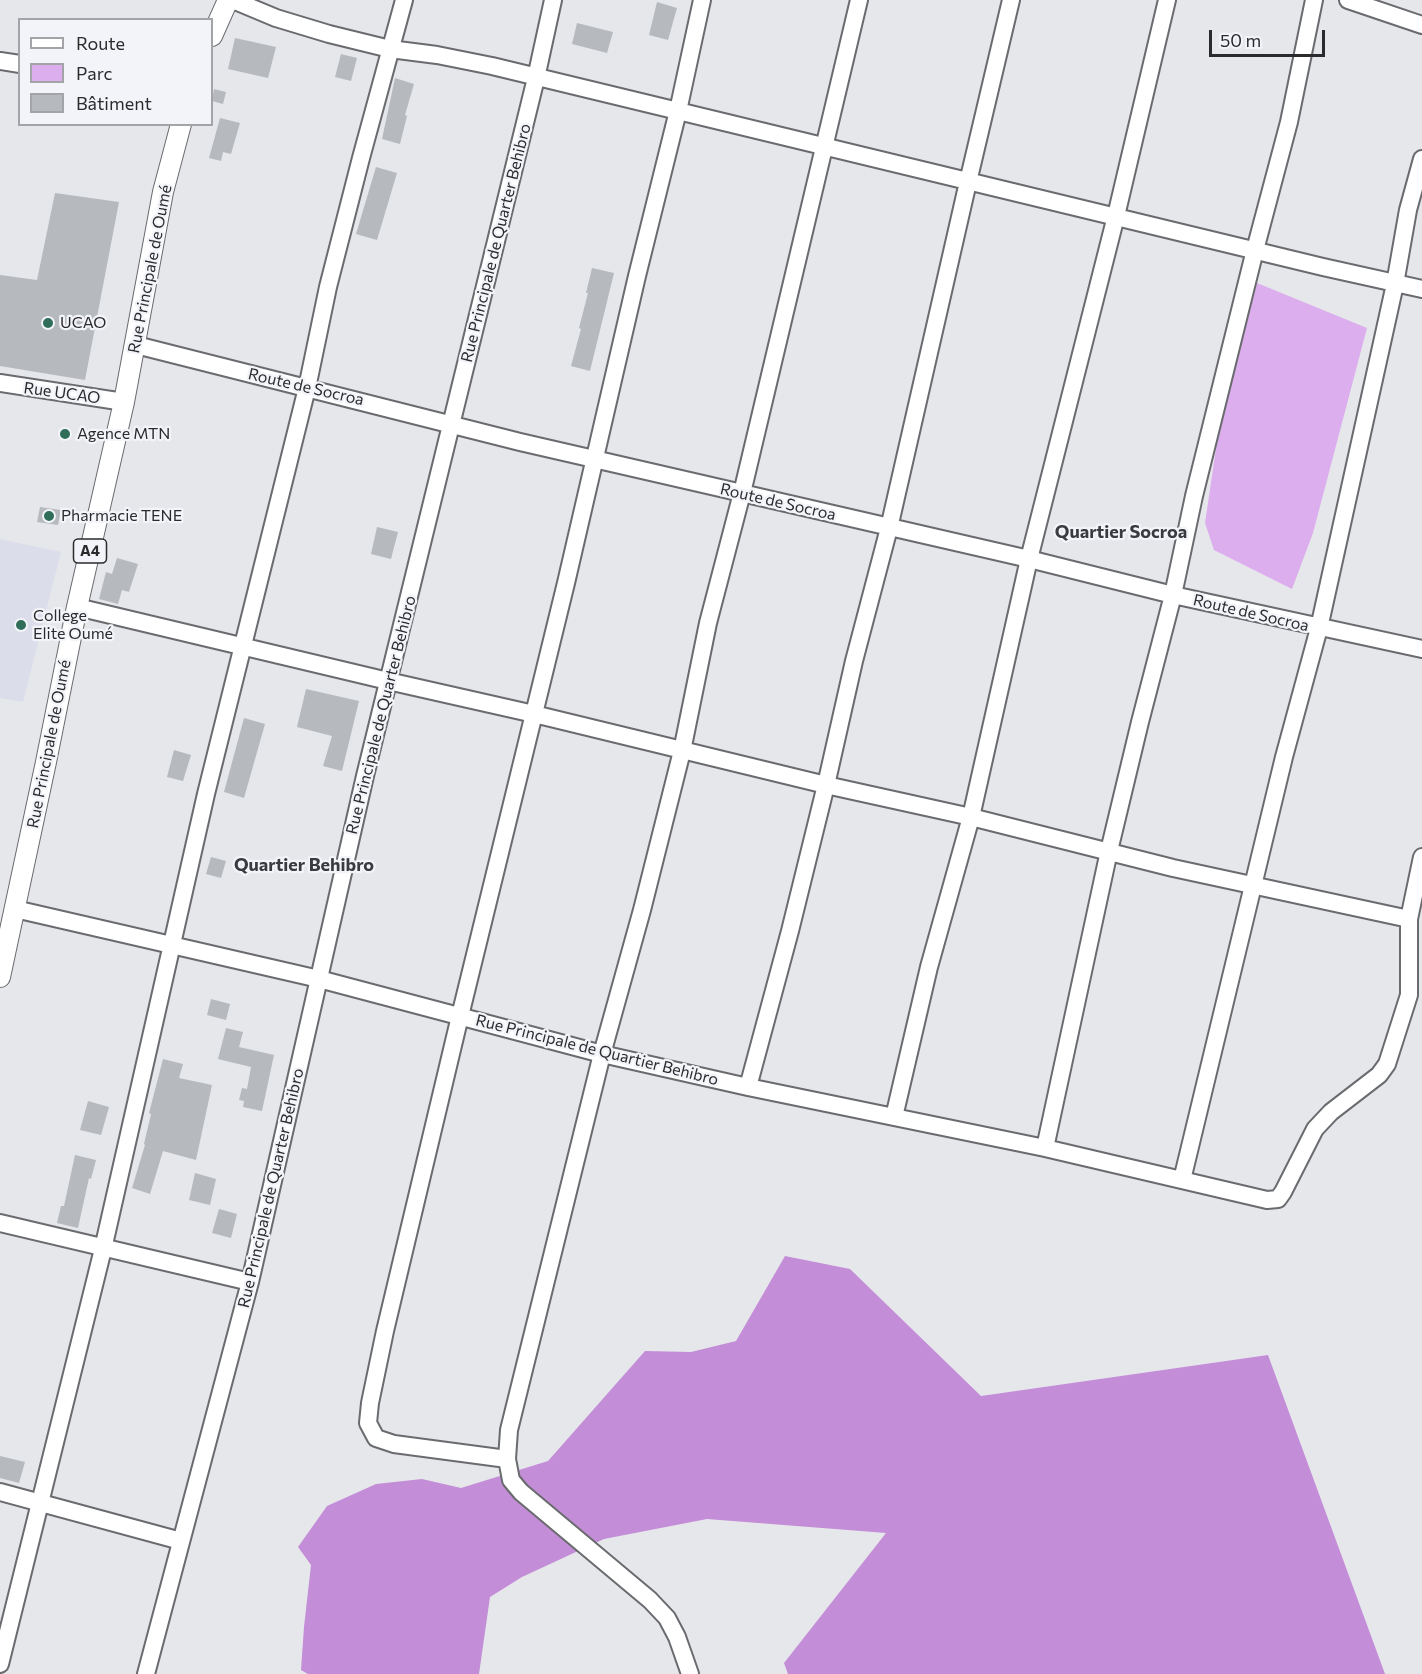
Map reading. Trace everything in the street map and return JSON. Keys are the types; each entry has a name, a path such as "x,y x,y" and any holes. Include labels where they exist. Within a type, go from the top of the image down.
{"main road":[{"path":"213,34 228,0"},
{"name":"Rue Principale de Oumé","path":"0,977 5,932 15,909 76,607 136,345 163,192 180,126"}],"street":[{"path":"233,0 287,21 390,49 437,55 678,111 1422,289"},
{"path":"0,1664 103,1249 241,646 307,388 328,287 404,0"},
{"name":"Rue Principale de Quarter Behibro","path":"146,1674 250,1282 388,681 452,425 553,0"},
{"path":"507,1459 394,1444 376,1438 368,1423 385,1331 596,460 702,0"},
{"path":"690,1674 667,1618 650,1600 521,1492 511,1480 507,1459 509,1430 602,1054 642,910 682,751 708,623 742,494 859,0"},
{"path":"748,1087 790,931 854,661 889,528 1011,0"},
{"path":"894,1117 929,967 971,817 1029,559 1116,216 1167,0"},
{"path":"1045,1148 1109,851 1173,595 1194,496 1288,122 1314,0"},
{"path":"1348,0 1422,25"},
{"path":"0,61 18,64"},
{"path":"1182,1180 1284,757 1318,628 1395,284 1408,210 1422,159"},
{"name":"Route de Socroa","path":"136,345 596,460 1029,559 1173,595 1422,649"},
{"name":"Rue UCAO","path":"0,383 124,402"},
{"path":"76,607 826,785 971,817 1254,886 1409,919 1422,857"},
{"name":"Rue Principale de Quartier Behibro","path":"15,909 319,980 602,1054 748,1087 1045,1148 1267,1200 1278,1199 1315,1129 1331,1112 1379,1075 1387,1064 1410,995 1409,919"},
{"path":"0,1223 250,1282"},
{"path":"0,1492 181,1541"}],"shaded area":[{"name":"College Elite Oumé","path":"0,539 61,552 23,702 0,698"},
{"path":"785,1256 850,1269 981,1396 1268,1355 1385,1674 788,1674 784,1663 886,1533 707,1519 604,1539 522,1577 490,1597 479,1674 308,1674 301,1670 311,1565 298,1547 327,1506 376,1484 422,1479 461,1488 548,1461 645,1351 691,1352 736,1341"}],"green space":[{"path":"1257,283 1367,328 1313,533 1292,589 1214,550 1205,523 1219,428"}],"building":[{"path":"657,2 677,8 668,40 649,35"},
{"path":"577,23 613,32 607,53 572,44"},
{"path":"235,38 276,47 268,78 228,69"},
{"path":"341,54 357,58 351,81 335,77"},
{"path":"395,78 414,84 400,144 382,139"},
{"path":"214,89 226,92 223,104 213,101"},
{"path":"220,118 240,123 231,154 223,152 221,161 209,158"},
{"path":"376,167 397,173 377,240 356,234"},
{"name":"UCAO","path":"55,193 119,202 85,380 0,366 0,275 37,280"},
{"path":"592,268 614,273 590,371 571,366 581,329 579,328"},
{"name":"Pharmacie TENE","path":"40,507 61,510 58,525 37,522"},
{"path":"377,527 398,532 391,559 371,554"},
{"path":"117,558 138,564 129,592 122,590 118,604 99,599 106,572 112,574"},
{"path":"306,689 359,701 342,771 323,766 332,736 297,727"},
{"path":"244,718 265,724 244,798 224,792"},
{"path":"174,750 191,755 183,781 167,777"},
{"path":"211,857 226,861 221,878 206,874"},
{"path":"211,999 230,1004 226,1020 207,1015"},
{"path":"226,1028 243,1032 239,1047 274,1055 262,1111 243,1107 244,1101 239,1100 242,1088 247,1089 251,1067 218,1059"},
{"path":"163,1059 183,1064 179,1078 212,1085 196,1160 163,1151 150,1194 132,1188 145,1145 151,1114 149,1113"},
{"path":"88,1101 109,1107 101,1135 80,1130"},
{"path":"75,1155 96,1160 91,1179 89,1178 78,1228 57,1223 61,1206 64,1206"},
{"path":"195,1173 216,1179 210,1205 189,1200"},
{"path":"219,1209 237,1214 231,1238 212,1233"},
{"path":"0,1456 25,1462 19,1483 0,1478"}],"place":[{"name":"UCAO","path":"48,323"},
{"name":"Agence MTN","path":"65,434"},
{"name":"Pharmacie TENE","path":"49,516"},
{"name":"College Elite Oumé","path":"21,625"}],"district":[{"name":"Quartier Socroa","path":"1121,532"},
{"name":"Quartier Behibro","path":"304,865"}]}
